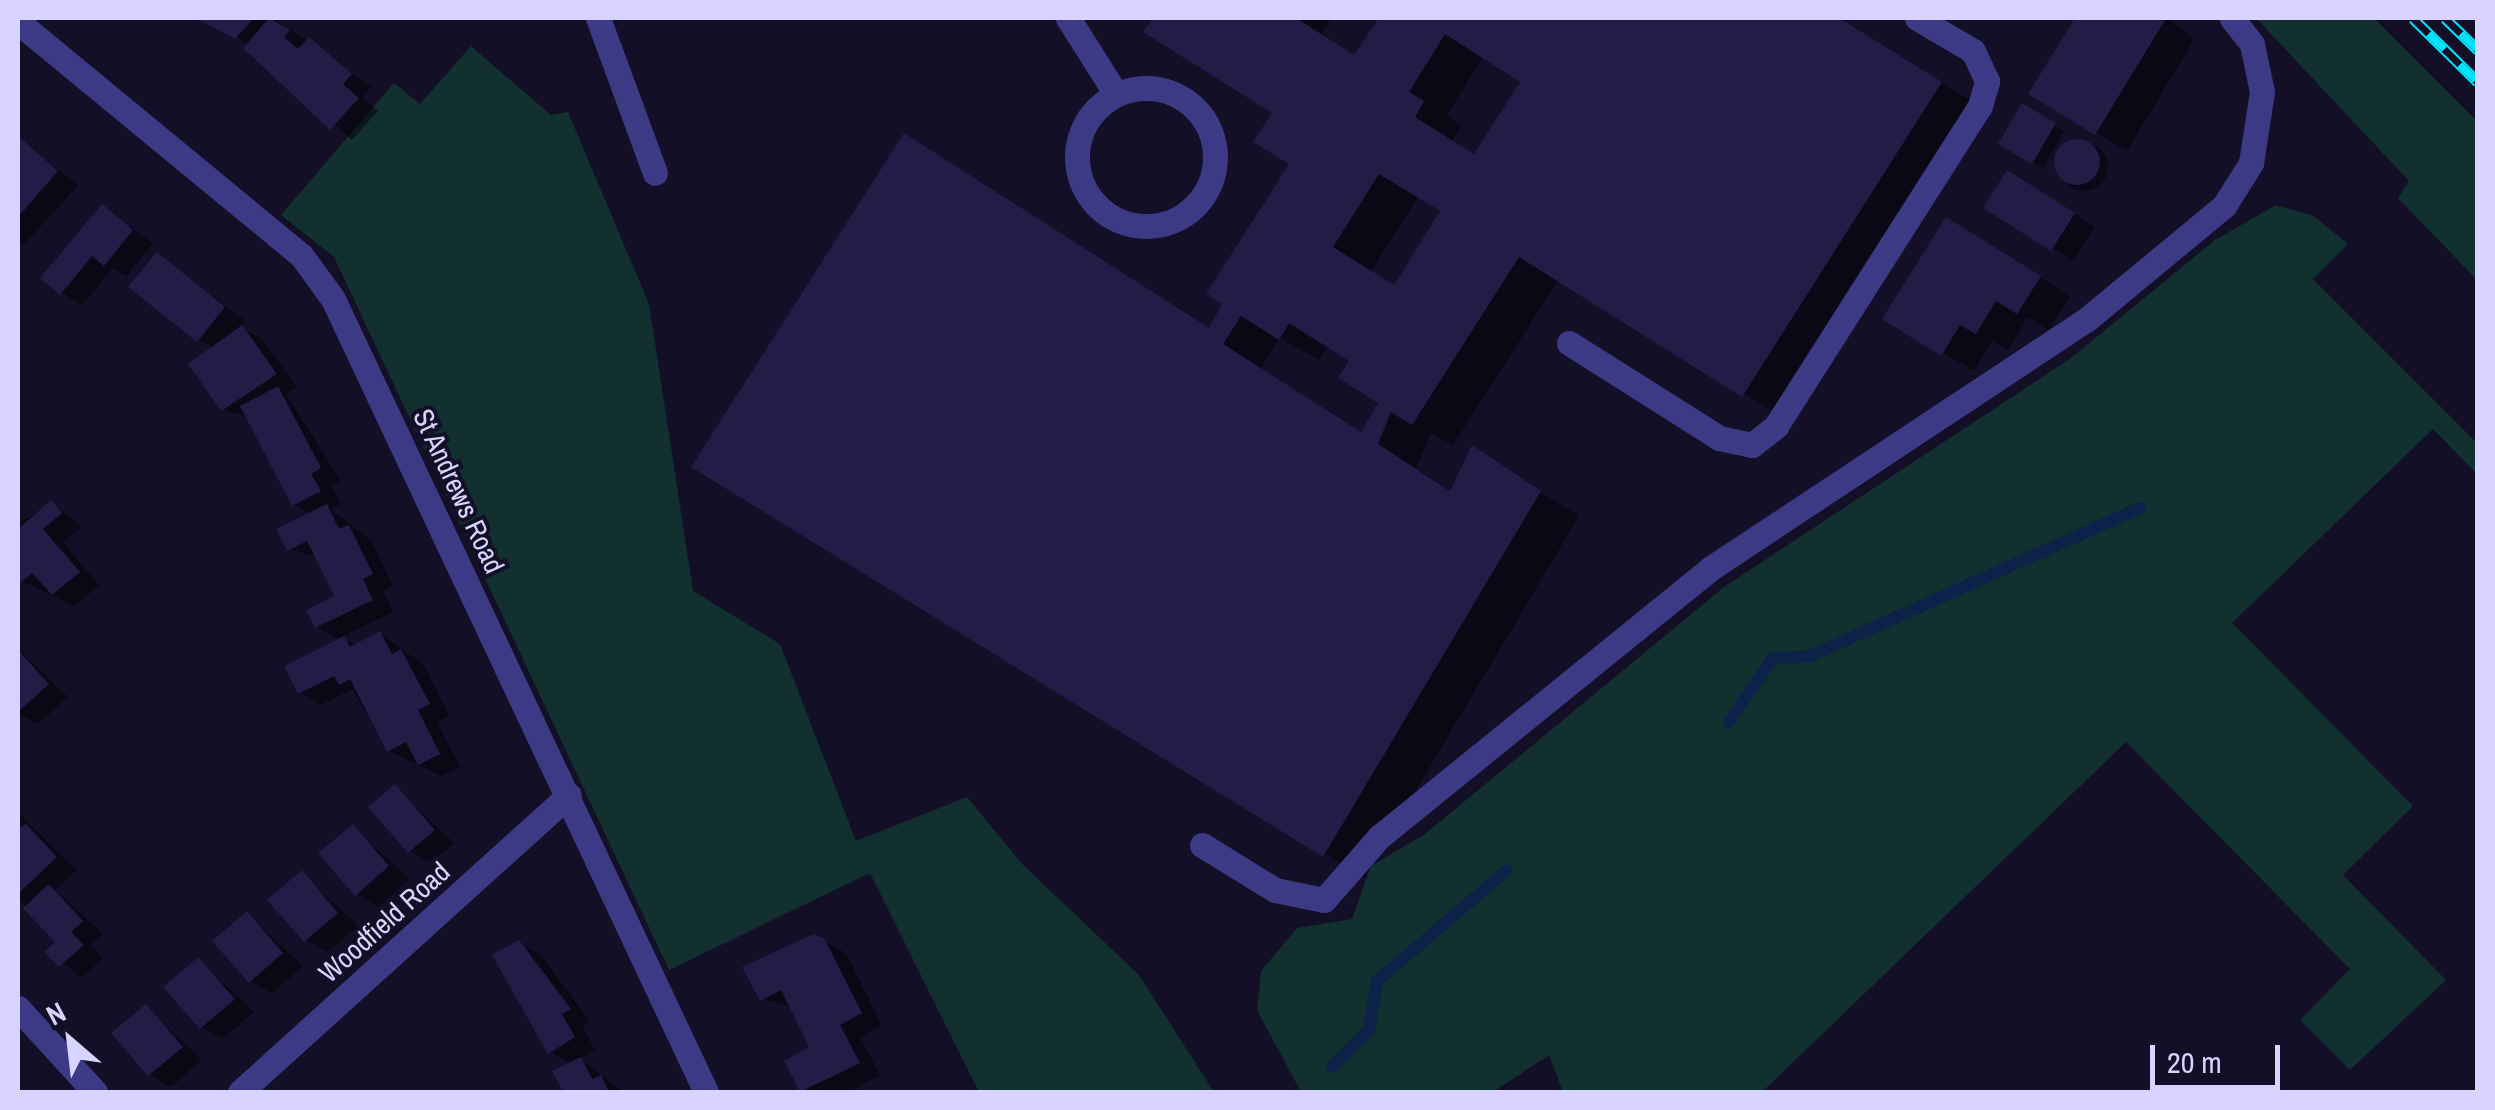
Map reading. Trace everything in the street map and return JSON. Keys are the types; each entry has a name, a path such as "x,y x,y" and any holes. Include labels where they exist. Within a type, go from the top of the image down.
{"street":[{"path":"598,18 655,173"},
{"path":"1068,18 1116,94"},
{"path":"1568,343 1719,438 1752,445 1776,426 1980,106 1987,81 1973,52 1918,18"},
{"path":"1202,846 1275,890 1324,900 1379,837 1711,568 2086,320 2224,206 2251,163 2262,92 2252,44 2232,18"},
{"name":"St Andrews Road","path":"18,22 301,255 322,284 569,796 706,1092"},
{"path":"1172,92 1206,122 1211,177 1175,219 1130,224 1109,216 1080,181 1079,136 1116,94 1172,92"},
{"name":"Woodfield Road","path":"240,1092 569,796"},
{"path":"18,1008 95,1092"}],"green space":[{"path":"2256,18 2374,18 2477,121 2477,280 2398,198 2409,181"},
{"path":"471,46 551,115 568,112 649,304 693,591 780,644 856,841 967,797 1023,865 1139,975 1214,1092 979,1092 870,873 669,970 334,257 281,215 394,83 420,104"},
{"path":"2276,205 2314,216 2348,244 2313,279 2477,443 2477,474 2433,429 2232,623 2413,806 2343,875 2446,980 2350,1070 2300,1020 2350,969 2126,742 1762,1092 1563,1092 1549,1055 1493,1092 1301,1092 1257,1010 1261,971 1297,928 1352,919 1371,866 1425,834 1724,587 2071,358 2215,240"}],"building":[{"path":"196,18 254,18 235,39"},
{"path":"269,18 290,30 284,37 298,49 309,37 352,74 343,84 359,98 330,130 243,48"},
{"path":"1153,18 1296,18 1354,55 1379,18 1839,18 1942,82 1742,397 1519,257 1412,425 1391,412 1378,444 1450,491 1472,445 1541,491 1323,857 691,467 904,133 1209,328 1222,304 1206,294 1289,164 1253,142 1272,113 1143,32","holes":["1445,34 1520,82 1474,154 1415,117 1424,101 1409,92","1379,174 1440,211 1394,285 1333,247","1241,316 1279,340 1289,323 1349,361 1338,378 1378,403 1361,432 1223,344"]},
{"path":"2075,18 2165,20 2095,135 2028,94"},
{"path":"2022,103 2056,123 2032,164 1998,144"},
{"path":"18,136 58,171 18,217"},
{"path":"2077,139 2093,146 2100,162 2093,178 2077,185 2061,178 2054,162 2061,146"},
{"path":"2007,170 2075,213 2051,251 1983,208"},
{"path":"102,204 133,230 104,266 92,256 60,295 40,278"},
{"path":"1946,217 2041,276 2017,314 1996,301 1976,334 1960,325 1941,356 1882,319"},
{"path":"157,252 225,307 197,342 128,287"},
{"path":"242,325 277,374 221,411 188,364"},
{"path":"278,386 321,468 311,474 321,491 292,506 240,406"},
{"path":"51,500 62,513 43,529 80,572 52,595 32,573 18,585 18,529"},
{"path":"327,504 339,529 349,525 373,574 363,579 373,600 315,628 306,610 334,596 307,541 287,551 276,529"},
{"path":"380,631 392,654 401,649 430,704 418,710 440,754 418,765 406,742 387,752 350,679 339,685 334,676 298,694 284,666 344,636 350,647"},
{"path":"18,650 49,684 18,712"},
{"path":"395,784 435,830 408,853 368,807"},
{"path":"26,824 57,857 18,894 18,828"},
{"path":"353,824 389,866 355,896 318,853"},
{"path":"302,870 338,913 304,942 267,900"},
{"path":"49,884 83,921 71,932 84,945 59,967 44,952 55,942 23,908"},
{"path":"247,911 283,953 249,983 212,941"},
{"path":"813,934 824,938 862,1013 840,1025 860,1063 800,1092 784,1061 809,1047 781,990 760,1001 742,967"},
{"path":"519,940 571,1009 562,1014 575,1037 548,1054 492,955"},
{"path":"198,957 235,999 200,1029 163,987"},
{"path":"146,1004 183,1047 148,1076 111,1033"},
{"path":"581,1057 592,1079 601,1075 609,1092 563,1092 552,1071"}],"waterway":[{"path":"1729,722 1773,658 1808,657 2140,508"},
{"path":"1332,1067 1369,1030 1377,981 1506,871"}],"railway":[{"path":"2413,18 2478,82"},
{"path":"2445,18 2478,50"}]}
